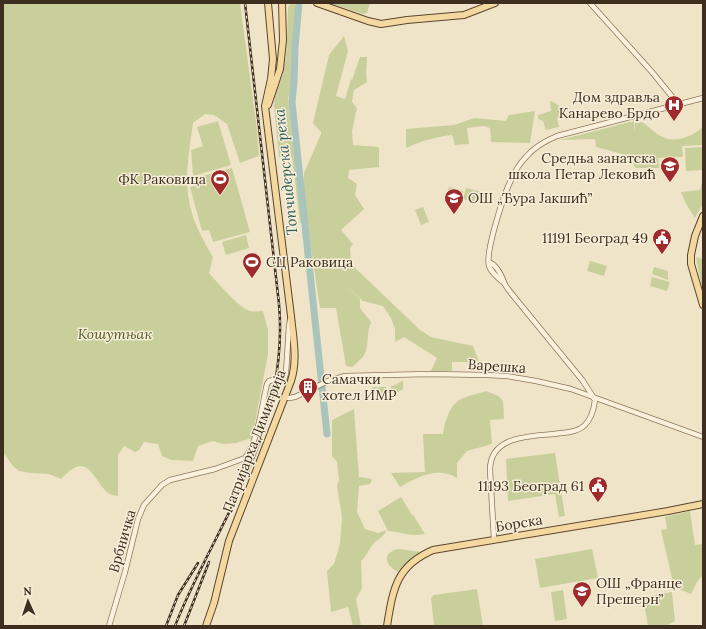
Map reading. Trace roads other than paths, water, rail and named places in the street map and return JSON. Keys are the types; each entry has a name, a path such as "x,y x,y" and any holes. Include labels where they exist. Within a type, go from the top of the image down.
{"main road":[{"name":"Патријарха Димитрија","path":"206,626 214,604 229,541 294,370 294,347 291,316 265,104 271,79 272,59 268,3"},
{"name":"Патријарха Димитрија","path":"267,117 269,101 280,69 283,40 282,3"},
{"path":"283,14 286,3"},
{"path":"317,3 368,21 381,24 464,15 496,3"},
{"path":"703,216 697,229 691,252 691,264 703,305"},
{"name":"Борска","path":"387,626 392,597 397,582 403,571 413,560 438,548 703,504"}],"street":[{"path":"590,3 678,104"},
{"path":"494,539 490,465 494,452 502,444 511,440 570,432 581,428 585,425 591,415 595,402 594,396 583,381 503,282 497,277 488,262 489,248 509,184 521,163 534,149 557,136 703,98"},
{"name":"Врбничка","path":"109,626 140,514 144,505 162,485 170,480 211,470 244,459 248,454 258,427 267,384 269,381 273,380 281,382 285,379 291,316"},
{"name":"Варешка","path":"284,397 295,397 328,380 345,376 487,375 536,380 578,391 703,437"},
{"path":"578,391 582,388 583,381"}],"waterway":[{"name":"Топчидерска река","path":"299,3 292,102 327,434"}],"railway":[{"path":"175,626 196,578 236,498 256,452 271,404 279,354 279,304 245,3"},
{"path":"184,626 209,562"},
{"path":"166,626 178,595 198,563"}],"place":[{"name":"Дом здравља Канарево Брдо","path":"674,122"},
{"name":"Средња занатска школа Петар Лековић","path":"670,183"},
{"name":"ФК Раковица","path":"220,196"},
{"name":"ОШ „Ђура Јакшић”","path":"454,215"},
{"name":"11191 Београд 49","path":"662,255"},
{"name":"СЦ Раковица","path":"252,279"},
{"name":"Самачки хотел ИМР","path":"308,404"},
{"name":"11193 Београд 61","path":"598,503"},
{"name":"ОШ „Франце Прешерн”","path":"582,608"}],"park label":[{"name":"Кошутњак","path":"115,334"}]}
